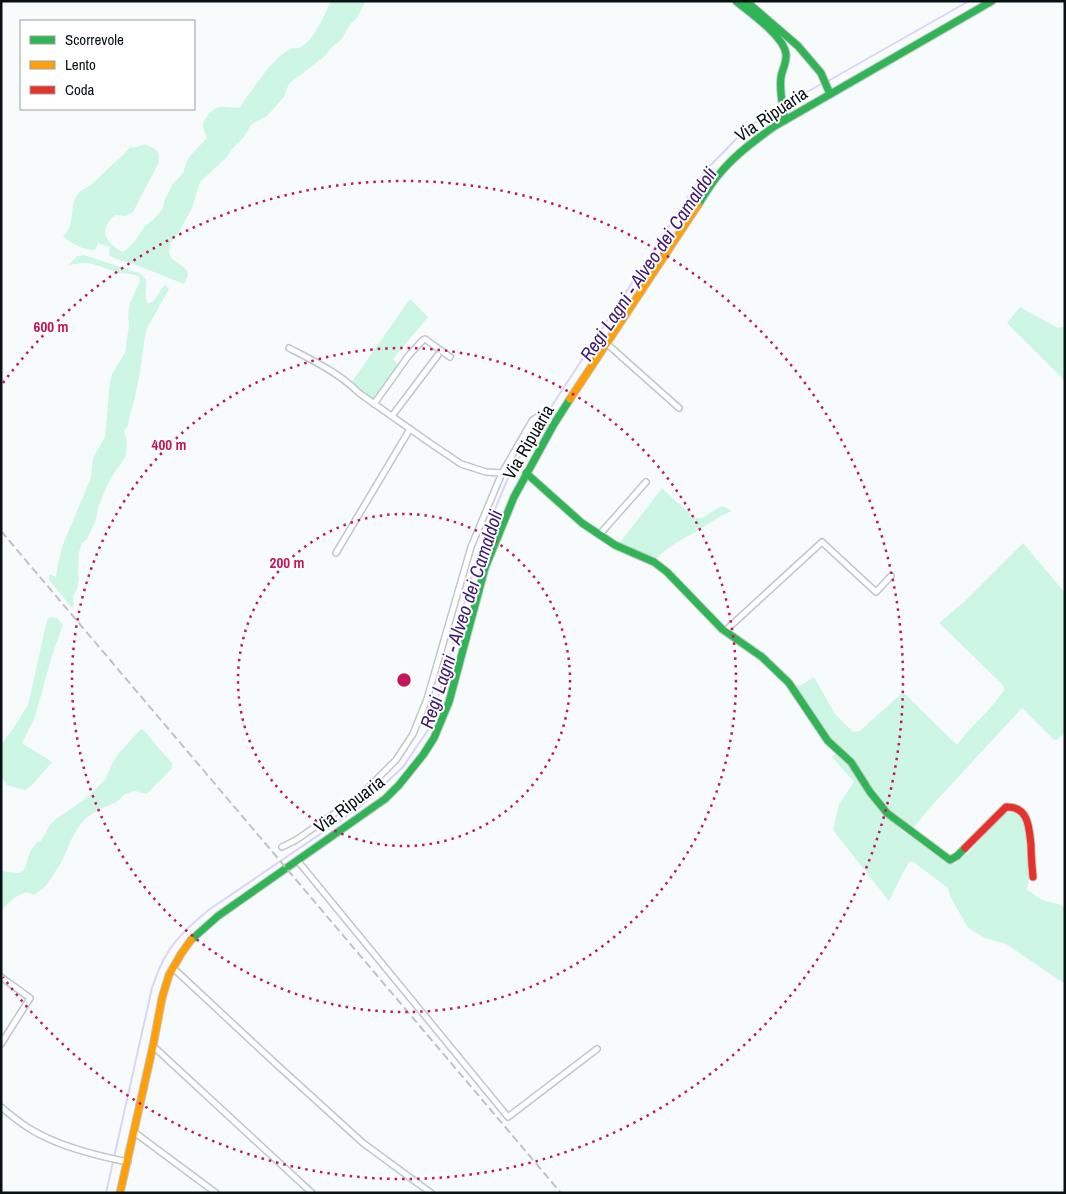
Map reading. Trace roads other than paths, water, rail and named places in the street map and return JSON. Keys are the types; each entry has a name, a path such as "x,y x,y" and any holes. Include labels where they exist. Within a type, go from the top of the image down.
{"street":[{"path":"736,1 775,35 785,50 786,60 780,88 785,117"},
{"path":"746,1 798,46 823,77 830,94"},
{"name":"Via Ripuaria","path":"120,1193 125,1161 134,1132 162,998 169,975 181,954 192,939 218,916 385,799 411,771 434,738 449,702 485,568 504,520 551,422 719,174 748,145 785,117 830,94 992,1"},
{"path":"374,404 423,340 425,339 450,357"},
{"path":"606,343 679,408"},
{"path":"289,348 336,374 374,404 461,464 486,472 502,474"},
{"path":"392,416 438,356"},
{"path":"282,847 296,840 361,795 396,760 413,734 426,699 471,547 502,474 532,421 538,416 551,422"},
{"path":"336,553 410,429"},
{"path":"526,473 582,523 615,545 654,562 667,572 725,631 762,657 789,682 828,741 851,762 870,792 887,813 950,860 957,856 1006,808 1012,806 1020,810 1029,826 1033,877"},
{"path":"600,534 646,482"},
{"path":"725,631 822,542 876,592 891,576"},
{"path":"297,860 508,1117 597,1050"},
{"path":"173,968 363,1143 432,1193"},
{"path":"1,977 30,998 1,1044"},
{"path":"153,1046 312,1193"},
{"path":"1,1107 33,1131 57,1142 81,1151 125,1161"},
{"path":"134,1132 216,1193"}],"waterway":[{"name":"Regi Lagni - Alveo dei Camaldoli","path":"828,81 969,1"},
{"name":"Regi Lagni - Alveo dei Camaldoli","path":"784,105 823,83"},
{"name":"Regi Lagni - Alveo dei Camaldoli","path":"106,1193 152,988 165,957 182,934 210,909 360,807 403,767 428,730 475,565 510,473 705,171 740,135 760,119 780,107"}],"railway":[{"path":"1,531 561,1193"}]}
